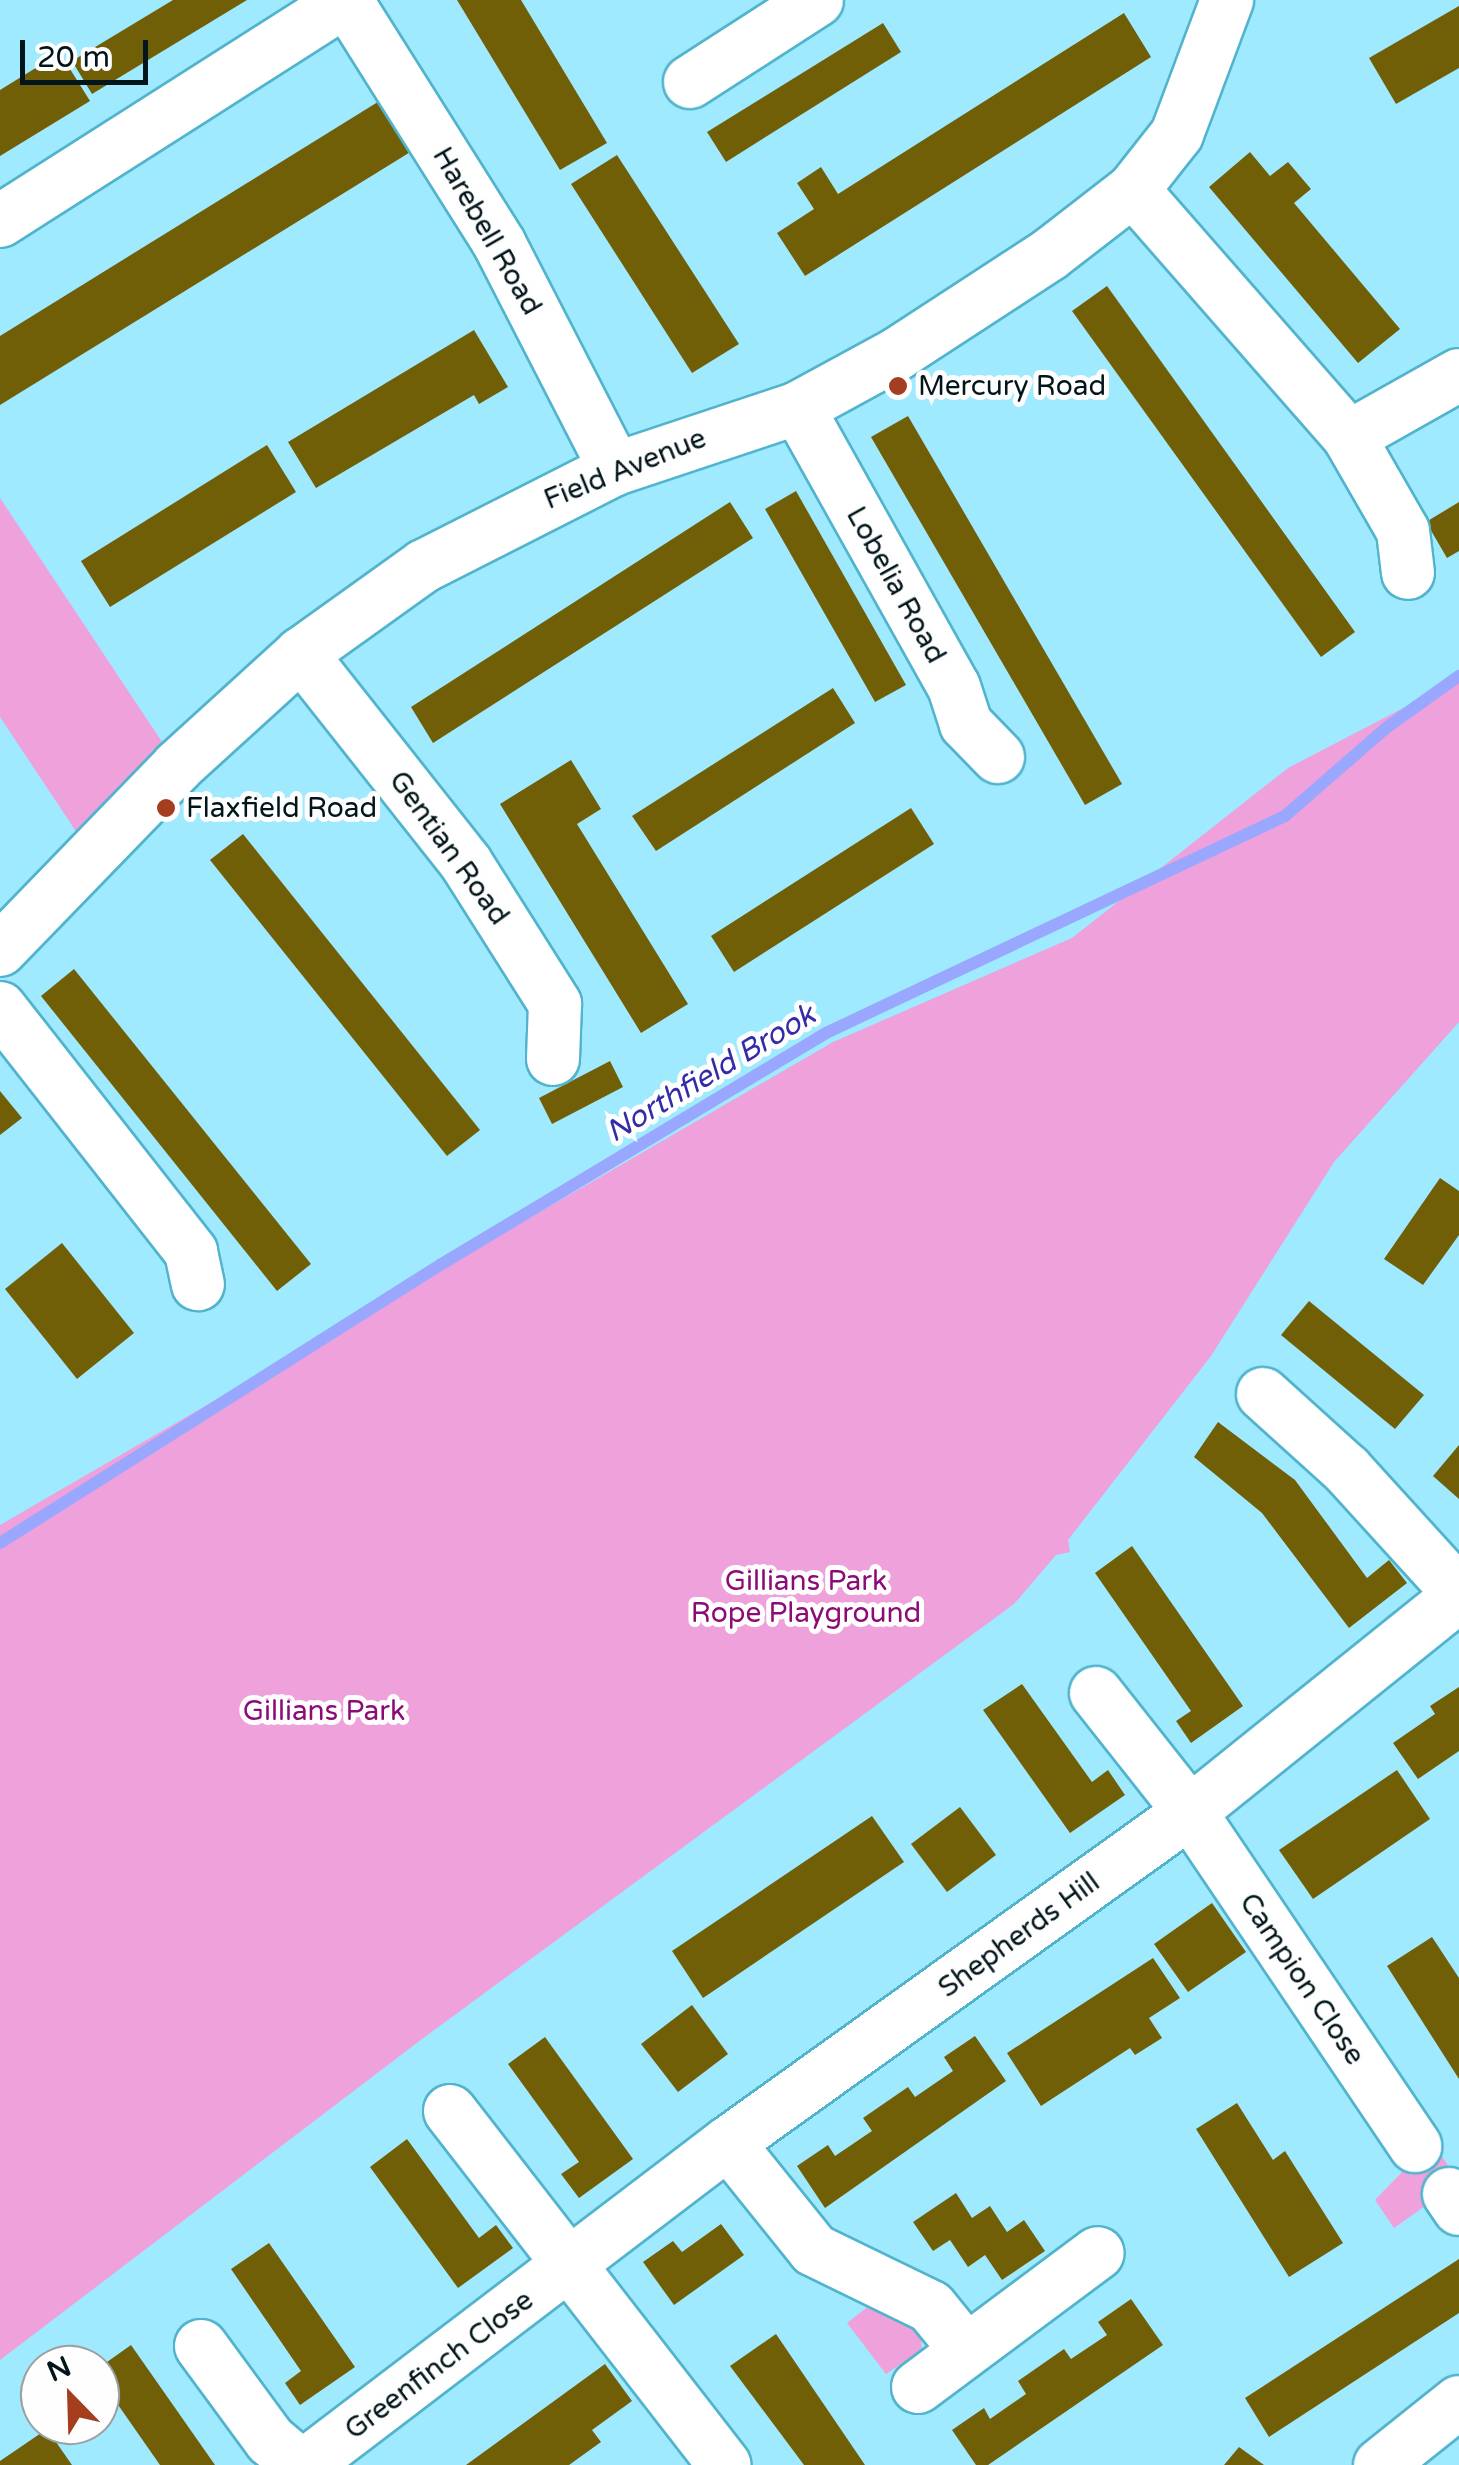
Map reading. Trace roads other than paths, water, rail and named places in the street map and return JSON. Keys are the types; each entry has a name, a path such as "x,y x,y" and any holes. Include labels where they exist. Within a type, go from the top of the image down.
{"street":[{"path":"0,220 347,0"},
{"name":"Harebell Road","path":"347,0 500,245 616,469"},
{"path":"690,82 817,0"},
{"name":"Field Avenue","path":"0,950 178,766 301,654 452,549 616,469 798,408 1004,285 1133,190 1176,134 1227,0"},
{"path":"1133,190 1348,438 1403,530 1408,574"},
{"path":"1348,438 1459,375"},
{"name":"Lobelia Road","path":"798,408 954,687 966,724 998,757"},
{"name":"Gentian Road","path":"301,654 466,863 555,1004 552,1059"},
{"path":"0,1008 191,1252 198,1284"},
{"path":"1263,1394 1347,1470 1459,1595"},
{"name":"Shepherds Hill","path":"573,2265 728,2144 1190,1812 1459,1595"},
{"name":"Campion Close","path":"1096,1694 1190,1812 1414,2146"},
{"path":"450,2111 725,2465"},
{"path":"728,2144 814,2250 931,2307 966,2350"},
{"path":"918,2387 1098,2253"},
{"name":"Greenfinch Close","path":"201,2346 270,2440 303,2465 573,2265"},
{"path":"1380,2465 1459,2402"}],"waterway":[{"name":"Northfield Brook","path":"0,1543 440,1265 826,1033 1285,816 1386,728 1459,676"}],"place":[{"name":"Mercury Road","path":"898,386"},
{"name":"Flaxfield Road","path":"166,808"}],"park label":[{"name":"Gillians Park Rope Playground","path":"806,1597"},
{"name":"Gillians Park","path":"324,1711"}]}
